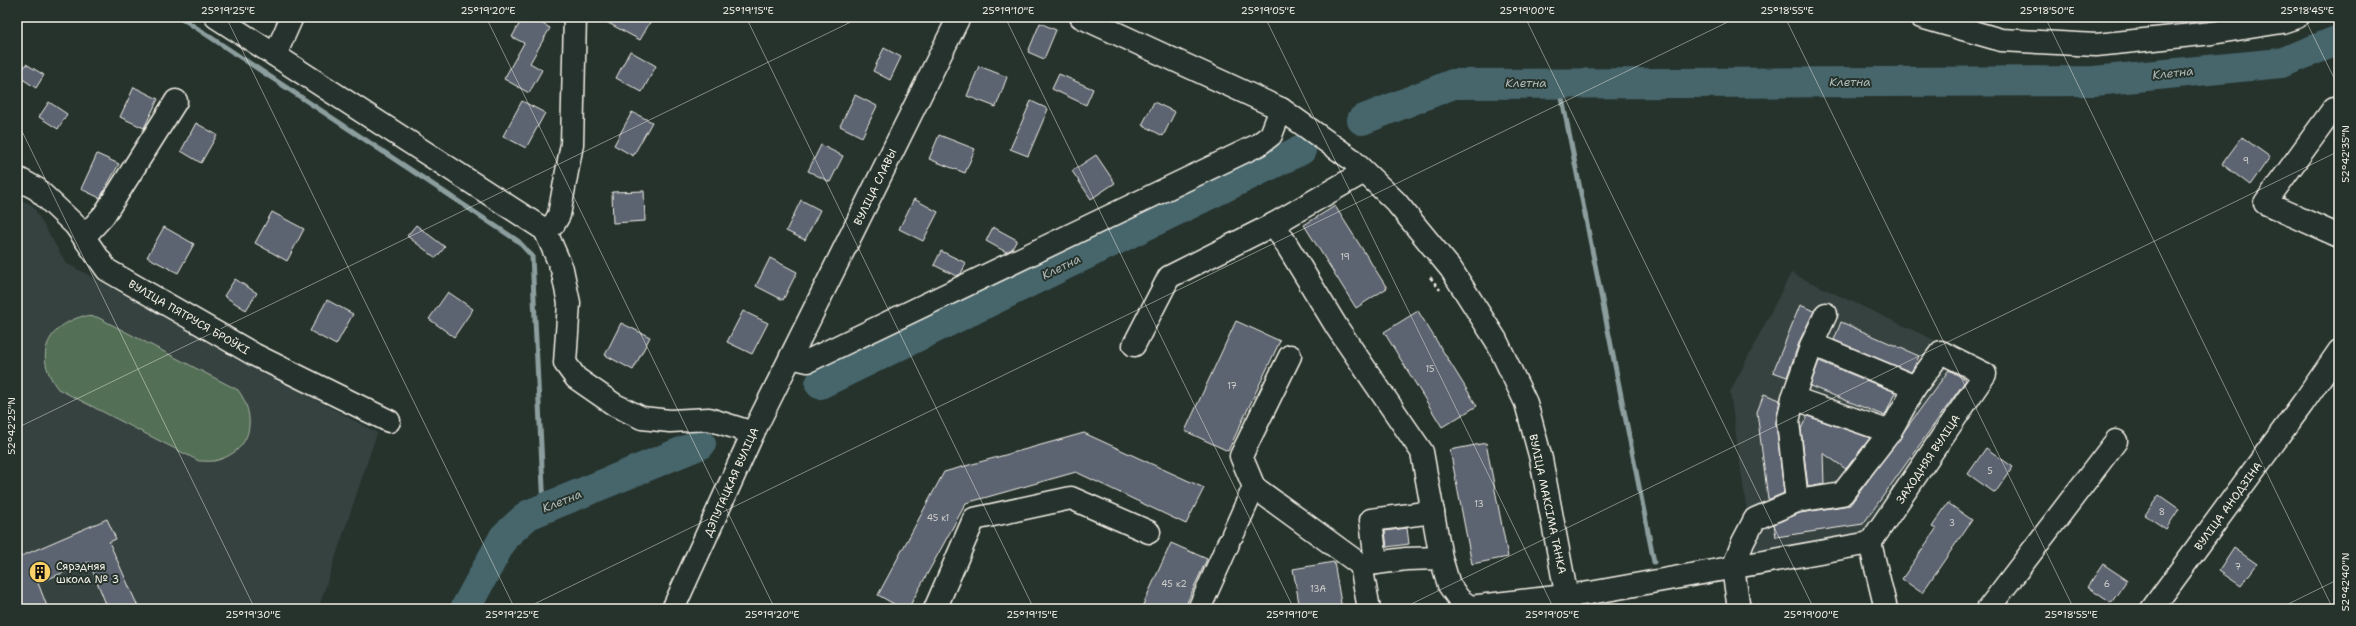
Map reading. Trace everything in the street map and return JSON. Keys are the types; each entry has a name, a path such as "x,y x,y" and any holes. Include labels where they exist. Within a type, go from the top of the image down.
{"street":[{"path":"216,17 545,230 562,268 569,303 565,363 576,378 615,405 642,418 670,421 709,419 752,433"},
{"path":"274,55 292,17"},
{"path":"545,230 554,224 559,215 572,144 576,17"},
{"name":"ВУЛІЦА СЛАВЫ","path":"791,356 959,17"},
{"name":"ВУЛІЦА МАКСІМА ТАНКА","path":"1081,17 1281,109 1317,133 1364,172 1396,202 1450,269 1496,340 1528,410 1542,459 1568,602"},
{"path":"1921,17 2001,40 2096,45 2212,33 2282,22 2297,17"},
{"path":"84,237 104,215 176,100"},
{"path":"2334,108 2265,203 2339,236"},
{"path":"791,356 808,361 1258,145 1271,135 1281,109"},
{"path":"1134,345 1169,277 1274,224 1364,172"},
{"name":"ВУЛІЦА ПЯТРУСЯ БРОЎКІ","path":"17,178 37,189 75,225 107,270 255,356 389,421"},
{"path":"1274,224 1338,329 1422,452 1441,558 1449,585 1459,599 1470,607 1568,602 1733,568 1870,543 1886,609"},
{"path":"1797,500 1788,422 1793,398 1812,344 1826,314"},
{"path":"1739,609 1733,568 1743,542 1755,519 1797,500 1842,494 1890,432 1915,387 1812,344"},
{"name":"ВУЛІЦА АНОДЗІНА","path":"2152,609 2304,403 2339,351"},
{"name":"ЗАХОДНЯЯ ВУЛІЦА","path":"1870,543 1985,374 1941,352 1915,387"},
{"name":"ДЭПУТАЦКАЯ ВУЛІЦА","path":"673,609 752,433 791,356"},
{"path":"1290,356 1241,456 1254,486 1368,564 1441,558"},
{"path":"1793,398 1890,432"},
{"path":"1988,609 2116,441"},
{"path":"1200,609 1254,486"},
{"path":"935,609 974,519 1071,498 1150,532"},
{"path":"1369,609 1368,564 1371,520 1433,512"}],"path":[{"path":"1428,273 1440,291"}],"shaded area":[{"path":"17,198 32,205 66,263 377,433 318,609 17,609"},
{"path":"1791,273 1981,362 1866,535 1753,555 1730,392"}],"green space":[{"path":"83,316 97,317 238,390 248,410 249,421 245,440 239,448 230,455 218,460 199,461 58,389 46,366 45,355 47,345 52,336 60,328 70,321"}],"building":[{"path":"523,17 531,17 550,28 530,63 542,70 529,93 504,79 524,43 512,37"},
{"path":"597,17 653,17 640,40"},
{"path":"1040,23 1056,30 1044,59 1028,52"},
{"path":"884,48 901,57 890,80 873,71"},
{"path":"630,51 656,66 642,92 616,78"},
{"path":"26,64 44,75 36,88 18,76"},
{"path":"979,66 1007,77 996,107 967,96"},
{"path":"1059,74 1093,89 1086,105 1052,89"},
{"path":"134,87 158,99 144,128 120,117"},
{"path":"855,95 877,106 862,137 840,126"},
{"path":"522,101 545,113 526,148 503,136"},
{"path":"1031,101 1048,109 1028,156 1010,149"},
{"path":"49,102 67,114 58,129 39,117"},
{"path":"1154,102 1175,112 1163,136 1142,125"},
{"path":"632,112 652,122 633,156 614,145"},
{"path":"196,123 217,135 201,163 181,151"},
{"path":"939,135 975,149 965,173 929,159"},
{"path":"2242,137 2270,157 2250,185 2222,164"},
{"path":"821,145 843,156 830,182 808,171"},
{"path":"97,154 119,164 100,198 81,189"},
{"path":"1096,155 1115,183 1091,199 1072,171"},
{"path":"644,191 645,221 613,223 612,192"},
{"path":"914,199 938,212 923,241 899,229"},
{"path":"801,200 820,210 805,240 786,231"},
{"path":"1335,206 1387,288 1356,308 1304,225"},
{"path":"272,212 304,229 287,261 255,243"},
{"path":"416,225 445,247 436,258 407,236"},
{"path":"164,227 194,244 178,273 147,257"},
{"path":"993,227 1017,240 1012,249 1006,252 986,241"},
{"path":"941,251 966,263 961,274 956,276 934,265"},
{"path":"770,258 797,272 783,300 756,286"},
{"path":"235,279 257,293 246,310 224,296"},
{"path":"448,292 473,309 454,337 429,319"},
{"path":"327,300 353,314 336,345 310,331"},
{"path":"1800,305 1814,311 1800,340 1787,377 1773,372"},
{"path":"743,311 768,323 752,354 727,342"},
{"path":"1418,311 1477,406 1442,427 1384,332"},
{"path":"1236,321 1280,341 1228,451 1185,431"},
{"path":"1841,322 1919,356 1911,372 1834,340"},
{"path":"621,323 650,337 633,370 605,355"},
{"path":"1819,361 1895,392 1885,416 1810,386"},
{"path":"1949,370 1966,380 1863,524 1776,537 1774,524 1800,513 1850,505"},
{"path":"1764,394 1780,400 1776,423 1784,493 1770,499 1768,499 1757,412"},
{"path":"1807,416 1870,438 1846,469 1823,453 1824,484 1808,487 1801,429"},
{"path":"1084,433 1204,488 1186,524 1076,472 966,503 908,609 903,609 878,595 944,472"},
{"path":"1486,443 1508,557 1472,564 1450,450"},
{"path":"1986,448 2013,467 1995,493 1968,474"},
{"path":"2159,495 2179,509 2166,529 2145,515"},
{"path":"1948,503 1972,520 1922,593 1902,579 1936,529 1932,527"},
{"name":"Сярэдняя школа № 3","path":"107,519 116,539 109,542 139,609 108,609 89,562 38,583 48,609 19,609 17,604 17,558"},
{"path":"1407,528 1409,544 1387,547 1385,531"},
{"path":"1171,543 1207,559 1184,609 1141,609"},
{"path":"2234,548 2257,564 2241,586 2219,571"},
{"path":"1334,562 1342,609 1300,609 1293,569"},
{"path":"2103,564 2127,580 2111,603 2087,587"}],"waterway":[{"path":"180,17 518,241 532,256 544,509"},
{"name":"Клетна","path":"1362,120 1453,84 2094,81 2281,63 2339,40"},
{"path":"1559,83 1654,562"},
{"name":"Клетна","path":"820,384 1301,150"},
{"name":"Клетна","path":"465,609 504,537 528,515 701,444"}],"place":[{"name":"Сярэдняя школа № 3","path":"40,572"}]}
